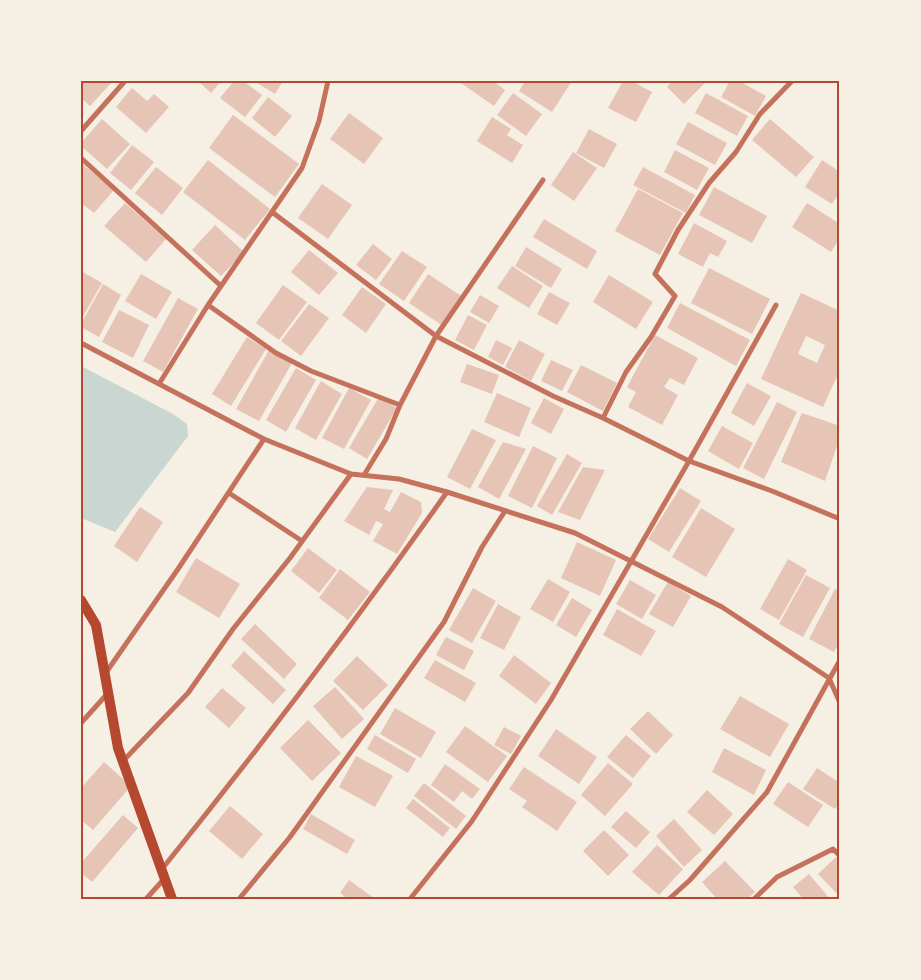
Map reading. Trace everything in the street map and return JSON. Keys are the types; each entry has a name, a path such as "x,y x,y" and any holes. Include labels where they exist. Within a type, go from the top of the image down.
{"main road":[{"path":"81,600 96,625 122,762 172,899"}],"street":[{"path":"81,131 125,81"},
{"path":"159,384 208,305 302,168 319,121 328,81"},
{"path":"603,418 626,372 651,337 675,296 654,274 678,230 710,183 736,152 760,114 792,81"},
{"path":"81,158 221,286"},
{"path":"364,475 386,439 400,405 436,336 543,180"},
{"path":"272,212 436,336 553,396 603,418 689,461 772,491 840,519"},
{"path":"208,305 276,353 311,371 400,405"},
{"path":"410,899 472,821 551,700 689,461 776,305"},
{"path":"81,343 264,439 351,474 399,480 447,492 575,533 722,607 829,678 840,703"},
{"path":"105,674 178,569 264,439"},
{"path":"122,762 188,692 233,629 302,541 351,474"},
{"path":"146,899 228,787 346,632 447,492"},
{"path":"229,493 302,541"},
{"path":"239,899 290,837 444,622 482,546 505,511"},
{"path":"669,899 690,880 767,792 840,660"},
{"path":"81,723 108,692"},
{"path":"754,899 777,877 833,849 840,856"}],"shaded area":[{"path":"81,366 173,414 187,424 188,436 115,532 81,518"}],"building":[{"path":"81,81 113,81 90,106 81,98"},
{"path":"198,81 221,81 211,93"},
{"path":"234,81 243,81 262,95 245,117 220,98"},
{"path":"254,81 283,81 275,94"},
{"path":"458,81 493,81 505,90 494,106"},
{"path":"525,81 572,81 552,112 519,91"},
{"path":"623,81 631,81 652,92 636,122 608,108"},
{"path":"672,81 707,81 684,104 667,87"},
{"path":"730,81 739,81 766,96 755,116 721,97"},
{"path":"132,88 147,101 154,94 169,107 146,133 116,107"},
{"path":"513,93 542,114 526,136 497,115"},
{"path":"706,93 748,116 737,136 695,113"},
{"path":"268,97 292,116 275,137 252,118"},
{"path":"349,113 383,138 364,164 330,139"},
{"path":"233,115 299,164 275,197 209,148"},
{"path":"492,117 511,129 507,135 523,145 512,163 477,141"},
{"path":"102,119 130,144 107,169 81,146 81,143"},
{"path":"770,119 814,157 796,177 752,140"},
{"path":"688,122 727,143 715,165 676,144"},
{"path":"589,129 617,144 604,168 576,153"},
{"path":"132,145 154,162 131,190 110,173"},
{"path":"675,150 709,168 697,190 664,172"},
{"path":"573,152 597,168 574,201 551,185"},
{"path":"208,160 270,209 245,240 183,192"},
{"path":"822,160 840,172 840,192 832,204 805,187"},
{"path":"81,163 114,190 94,213 81,203"},
{"path":"156,167 183,188 162,215 135,193"},
{"path":"643,167 695,195 686,213 633,185"},
{"path":"322,184 352,205 328,239 298,218"},
{"path":"714,187 767,216 752,243 699,215"},
{"path":"638,189 683,213 660,255 615,231"},
{"path":"125,203 166,239 146,262 104,226"},
{"path":"807,203 840,224 840,238 831,252 792,227"},
{"path":"544,219 597,251 587,269 533,237"},
{"path":"694,223 727,241 718,257 710,253 703,267 678,254"},
{"path":"215,225 244,252 221,276 192,250"},
{"path":"373,244 392,259 376,280 356,265"},
{"path":"526,247 562,269 551,288 515,266"},
{"path":"309,250 338,273 319,295 291,272"},
{"path":"402,251 427,267 404,301 379,284"},
{"path":"512,266 543,286 529,308 497,288"},
{"path":"709,268 770,299 752,334 691,303"},
{"path":"81,271 102,283 81,320"},
{"path":"141,274 172,292 156,319 125,301"},
{"path":"428,274 463,297 443,326 409,303"},
{"path":"609,275 653,302 636,329 593,302"},
{"path":"103,284 121,295 99,337 81,327 81,324"},
{"path":"283,285 307,302 279,340 256,323"},
{"path":"362,287 386,304 366,333 342,315"},
{"path":"549,292 570,303 557,325 537,314"},
{"path":"801,293 840,311 840,370 823,407 761,379","holes":["806,336 825,345 817,363 798,354"]},
{"path":"480,295 499,306 489,323 470,312"},
{"path":"178,298 198,309 163,372 143,361"},
{"path":"680,303 750,340 736,366 667,328"},
{"path":"309,304 329,318 301,356 281,341"},
{"path":"119,310 149,325 133,358 102,342"},
{"path":"468,315 487,325 474,350 455,340"},
{"path":"655,335 698,358 684,385 670,378 664,387 678,395 662,425 628,407 636,392 627,387"},
{"path":"247,337 266,349 231,406 212,394"},
{"path":"496,340 512,348 503,365 488,357"},
{"path":"519,340 545,354 531,381 505,367"},
{"path":"269,350 292,363 259,421 236,409"},
{"path":"551,360 573,370 562,391 541,381"},
{"path":"467,364 499,375 492,394 460,382"},
{"path":"581,365 617,383 603,411 567,392"},
{"path":"296,368 316,380 286,432 266,420"},
{"path":"321,381 342,394 316,440 295,428"},
{"path":"747,383 771,396 754,426 731,413"},
{"path":"349,388 371,400 344,449 322,438"},
{"path":"497,393 531,408 519,437 484,422"},
{"path":"379,397 397,408 367,459 349,448"},
{"path":"544,398 564,409 551,434 531,423"},
{"path":"777,402 797,412 764,479 743,468"},
{"path":"802,413 840,426 840,437 825,481 781,462"},
{"path":"722,426 753,443 739,469 708,451"},
{"path":"472,429 496,440 470,489 447,477"},
{"path":"503,442 526,449 499,499 478,487"},
{"path":"533,446 557,458 532,508 508,496"},
{"path":"567,454 582,463 552,515 537,506"},
{"path":"583,467 605,470 580,520 558,512"},
{"path":"367,487 393,490 384,509 390,512 401,492 421,502 422,513 397,554 373,541 383,524 376,521 369,535 344,521"},
{"path":"680,488 701,501 669,552 648,539"},
{"path":"140,507 163,522 137,562 114,546"},
{"path":"701,508 735,529 706,577 672,557"},
{"path":"577,542 616,560 600,596 561,578"},
{"path":"308,548 337,570 319,593 291,571"},
{"path":"196,558 240,584 219,618 176,592"},
{"path":"788,559 807,570 779,620 760,609"},
{"path":"340,569 370,592 348,620 319,598"},
{"path":"806,575 830,588 803,637 779,624"},
{"path":"548,579 570,592 553,622 530,609"},
{"path":"630,580 656,595 642,619 616,604"},
{"path":"668,582 691,596 673,627 649,614"},
{"path":"473,588 496,601 472,643 449,630"},
{"path":"835,589 840,591 840,642 834,652 809,639"},
{"path":"572,598 592,610 576,637 556,625"},
{"path":"498,604 521,617 504,650 480,638"},
{"path":"617,609 656,631 641,656 603,635"},
{"path":"255,624 297,664 284,679 241,639"},
{"path":"446,637 474,651 464,670 436,655"},
{"path":"244,651 286,690 273,704 231,666"},
{"path":"514,655 551,683 536,704 499,676"},
{"path":"357,656 388,685 363,710 333,681"},
{"path":"435,660 476,683 465,702 424,678"},
{"path":"335,687 364,719 342,739 313,706"},
{"path":"222,688 246,708 229,728 205,707"},
{"path":"740,696 789,724 770,757 720,729"},
{"path":"395,708 436,732 421,758 380,734"},
{"path":"648,711 673,735 656,754 630,729"},
{"path":"308,720 341,753 312,781 280,748"},
{"path":"465,726 507,756 488,782 446,752"},
{"path":"504,727 521,736 511,754 494,745"},
{"path":"556,729 597,757 579,784 538,756"},
{"path":"375,735 416,759 408,773 367,749"},
{"path":"626,735 651,756 633,778 607,757"},
{"path":"724,748 766,770 754,795 712,772"},
{"path":"356,756 393,776 375,807 339,787"},
{"path":"104,762 131,786 93,830 81,820 81,788"},
{"path":"608,763 633,784 605,816 581,795"},
{"path":"445,764 480,789 472,799 462,791 454,802 431,785"},
{"path":"524,767 577,802 557,831 522,807 527,801 509,789"},
{"path":"817,768 840,783 840,802 835,809 803,789"},
{"path":"788,782 823,805 808,827 773,804"},
{"path":"424,783 466,816 456,829 414,796"},
{"path":"707,790 733,814 714,835 687,812"},
{"path":"413,799 450,828 443,837 406,808"},
{"path":"230,806 263,834 242,859 209,831"},
{"path":"626,811 650,832 636,848 611,827"},
{"path":"311,814 355,840 347,854 303,829"},
{"path":"123,815 138,828 92,882 81,873 81,863"},
{"path":"674,819 702,850 684,867 656,836"},
{"path":"604,830 629,855 608,876 583,851"},
{"path":"657,845 683,869 659,895 632,872"},
{"path":"836,857 840,861 840,897 818,874"},
{"path":"725,861 755,892 747,899 717,899 702,882"},
{"path":"809,874 830,899 803,899 793,887"},
{"path":"349,880 375,899 348,899 340,893"}]}
